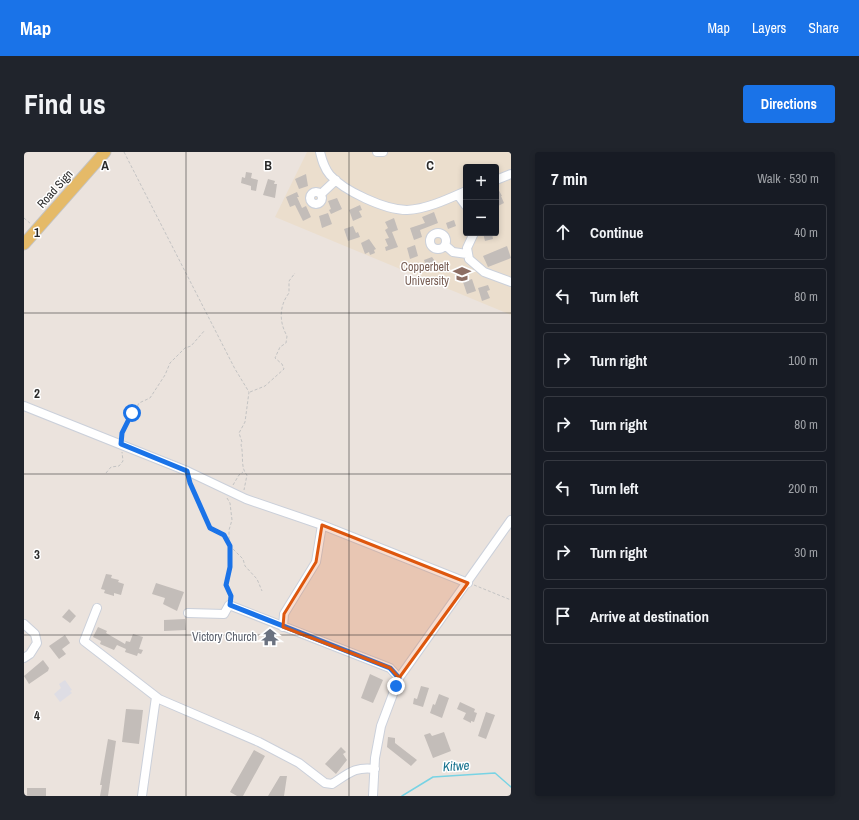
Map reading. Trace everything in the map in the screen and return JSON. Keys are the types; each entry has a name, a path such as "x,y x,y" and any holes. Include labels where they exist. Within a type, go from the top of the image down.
{"main road":[{"name":"Road Sign","path":"24,244 105,152"}],"street":[{"path":"322,152 324,167 336,180 359,195 394,209 407,210 421,208 462,193"},
{"path":"377,152 383,152"},
{"path":"499,179 511,174"},
{"path":"321,194 336,180"},
{"path":"473,236 467,248 469,258 484,272 511,282"},
{"path":"445,245 453,252 467,254"},
{"path":"24,406 187,471 246,499 322,525 468,583"},
{"path":"373,796 378,744 384,715 399,678 468,583 511,520"},
{"path":"283,626 284,614 316,562 322,525"},
{"path":"188,613 224,614 230,605 390,668 399,678"},
{"path":"97,608 84,641 156,697 259,742 299,763 325,783 332,784 353,770 363,767 375,769"},
{"path":"24,624 35,634 37,643 30,654 24,658"},
{"path":"142,796 156,697"}],"path":[{"path":"124,152 235,369 249,392 245,422 239,433 242,442 244,472 247,476 244,488 246,499"},
{"path":"249,392 265,386 284,369 282,364 275,358 280,347 286,343 288,336 281,323 281,309 285,298 289,293 289,281 295,273"},
{"path":"106,473 111,467 119,466 123,461 121,444 122,433 139,403 150,398 165,375 170,363 185,348 191,346 205,330"},
{"path":"187,471 190,483 210,528 224,535 230,546 257,579 262,591"},
{"path":"230,605 231,596 226,585 230,567 230,530 232,520 230,503 226,497 228,491 238,480 239,475 244,472"},
{"path":"468,583 511,600"}],"highlighted area":[{"path":"322,525 468,583 399,678 390,668 283,627 284,614 316,562"}],"shaded area":[{"name":"Copperbelt University","path":"307,152 511,152 511,315 275,217"},
{"path":"65,680 72,690 70,691 72,693 60,702 54,694 61,688 59,684"}],"building":[{"path":"246,172 252,173 251,178 258,180 256,191 251,190 251,186 241,183 242,177 245,178"},
{"path":"306,174 308,186 299,189 295,179"},
{"path":"268,179 275,181 274,184 277,184 275,198 263,195"},
{"path":"499,190 502,196 504,203 499,206"},
{"path":"297,192 299,197 297,197 302,208 306,206 311,217 303,221 295,205 290,207 286,197"},
{"path":"337,198 342,209 331,214 328,201"},
{"path":"360,205 362,210 359,211 362,217 353,221 349,210"},
{"path":"434,212 438,223 420,230 422,237 414,240 410,228 425,223 422,217"},
{"path":"328,213 332,224 322,228 319,216"},
{"path":"394,218 398,230 392,232 398,247 386,251 385,247 388,246 385,239 389,238 385,230 388,228 385,222"},
{"path":"454,220 456,226 448,229 446,223"},
{"path":"353,226 356,233 358,232 360,237 348,241 344,229"},
{"path":"484,236 492,236 493,239 485,241"},
{"path":"369,239 376,249 374,250 375,253 370,255 369,252 365,254 361,243"},
{"path":"415,245 418,256 410,259 407,248"},
{"path":"507,246 511,258 488,267 483,256"},
{"path":"432,257 439,267 428,272 424,260"},
{"path":"472,279 476,291 467,294 463,282"},
{"path":"488,285 490,290 487,291 490,298 482,301 478,288"},
{"path":"106,574 112,575 111,578 119,580 118,582 124,584 121,595 114,593 114,596 104,593 105,590 101,589"},
{"path":"156,583 184,592 177,611 163,604 165,598 152,594"},
{"path":"69,609 76,616 70,623 62,617"},
{"path":"185,619 186,630 164,631 164,620"},
{"path":"98,627 107,631 106,633 125,644 126,641 130,642 133,634 143,637 139,649 143,650 141,654 138,653 137,656 125,652 126,649 117,645 114,650 100,644 101,641 93,637"},
{"path":"65,635 70,643 62,649 66,654 59,659 49,646"},
{"path":"43,660 49,668 48,671 29,684 24,676"},
{"path":"370,674 383,680 373,703 361,698"},
{"path":"421,686 429,688 423,707 413,704 414,698 417,699"},
{"path":"439,694 449,698 442,718 430,713"},
{"path":"460,702 475,709 474,712 477,713 474,722 471,721 471,723 463,719 466,713 457,709"},
{"path":"126,709 143,710 139,744 122,742"},
{"path":"486,712 495,715 486,739 478,736"},
{"path":"444,732 451,751 433,758 424,735 430,733 432,736"},
{"path":"388,737 395,738 395,743 417,760 411,766 387,747"},
{"path":"108,739 116,741 108,796 100,796 102,785 100,785"},
{"path":"341,747 346,752 343,754 347,760 336,774 325,764"},
{"path":"254,750 265,756 243,796 237,796 230,792"},
{"path":"280,776 287,776 284,796 268,796"},
{"path":"27,788 46,788 46,796 27,796"}],"waterway":[{"name":"Kitwe","path":"402,796 433,777 495,773 511,787"}],"place":[{"name":"Copperbelt University","path":"462,274"},
{"name":"Victory Church","path":"270,637"}],"route":[{"path":"132,413 122,433 120,440 121,444 187,471 190,483 210,528 224,535 227,539 231,547 229,552 230,567 226,585 231,596 229,600 230,605 390,668 399,678 396,686"}]}
